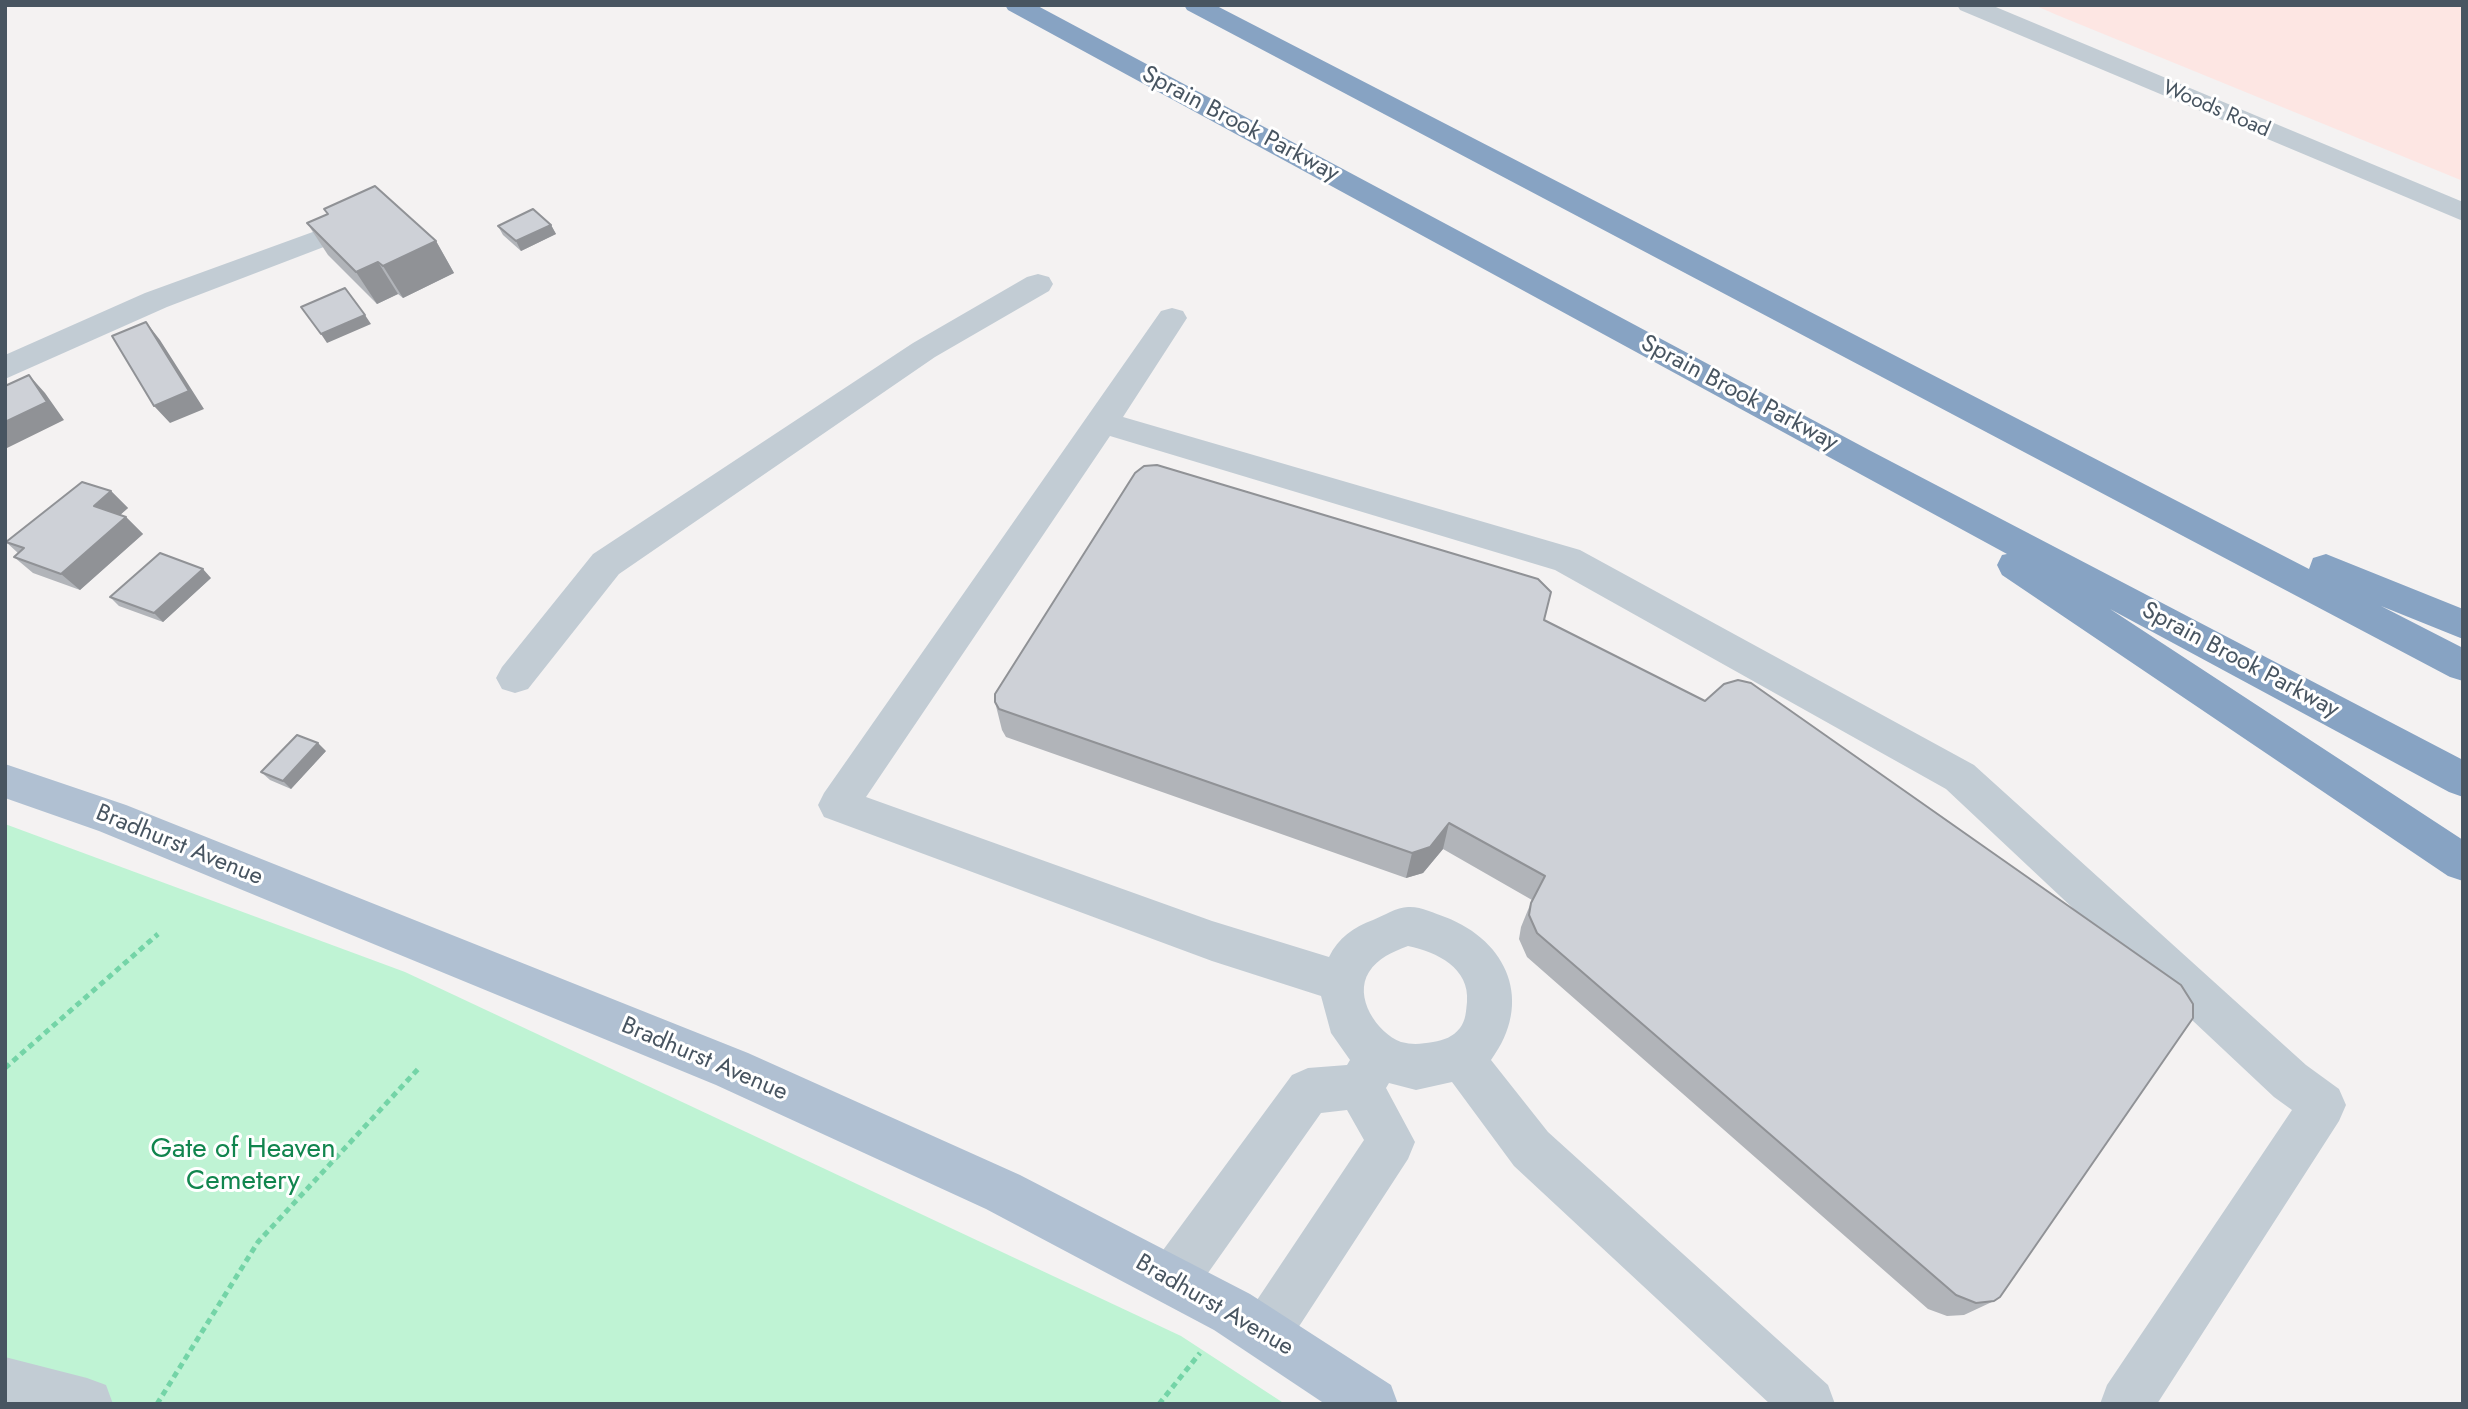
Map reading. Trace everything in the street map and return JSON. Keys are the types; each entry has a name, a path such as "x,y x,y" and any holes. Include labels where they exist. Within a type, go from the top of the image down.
{"highway":[{"name":"Sprain Brook Parkway","path":"1017,5 1857,458 2463,780"},
{"path":"1196,5 2463,666"},
{"path":"1857,458 2463,863"},
{"path":"2084,467 2463,625"}],"main road":[{"name":"Bradhurst Avenue","path":"5,781 112,818 732,1069 1003,1192 1173,1279 1249,1322 1372,1404"}],"street":[{"name":"Woods Road","path":"1969,5 2463,212"},
{"path":"5,368 156,300 331,234"},
{"path":"515,678 606,564 924,350 1038,284"},
{"path":"1172,318 838,805 1212,941 1342,982"},
{"path":"1102,422 1567,560 1960,777 2290,1080 2323,1105 2126,1404"},
{"path":"1173,1279 1308,1091 1370,1071 1389,1061 1414,1068 1439,1066 1461,1056 1479,1041 1489,1021 1491,998 1486,975 1474,955 1455,940 1432,929 1407,926 1384,931 1364,943 1348,960 1342,982 1343,1006 1352,1029 1368,1048 1370,1071 1391,1142 1249,1322"},
{"path":"1461,1056 1531,1149 1810,1404"},
{"path":"5,1383 87,1404"}],"path":[{"path":"5,1068 158,934"},
{"path":"158,1404 258,1242 419,1068"},
{"path":"1159,1404 1249,1322"}],"shaded area":[{"path":"2034,5 2463,5 2463,181 2057,15"}],"green space":[{"name":"Gate of Heaven Cemetery","path":"5,824 405,972 1181,1336 1285,1404 5,1404"}],"building":[{"path":"375,186 436,241 383,266 378,262 356,272 307,223 328,214 324,209"},
{"path":"533,209 551,225 516,241 498,226"},
{"path":"345,288 365,315 321,334 301,307"},
{"path":"146,322 189,391 154,406 112,336"},
{"path":"29,375 47,402 5,422 5,386"},
{"path":"1157,465 1538,579 1551,592 1544,620 1705,701 1724,684 1738,680 1751,683 2181,985 2193,1004 2193,1018 2000,1297 1994,1301 1976,1303 1956,1295 1537,933 1529,915 1531,903 1545,876 1449,823 1430,847 1412,853 999,709 995,694 1135,473 1144,466"},
{"path":"82,482 111,491 94,506 126,517 61,574 14,557 24,548 6,542"},
{"path":"160,553 203,569 154,613 110,597"},
{"path":"297,735 318,743 283,781 261,772"}]}
